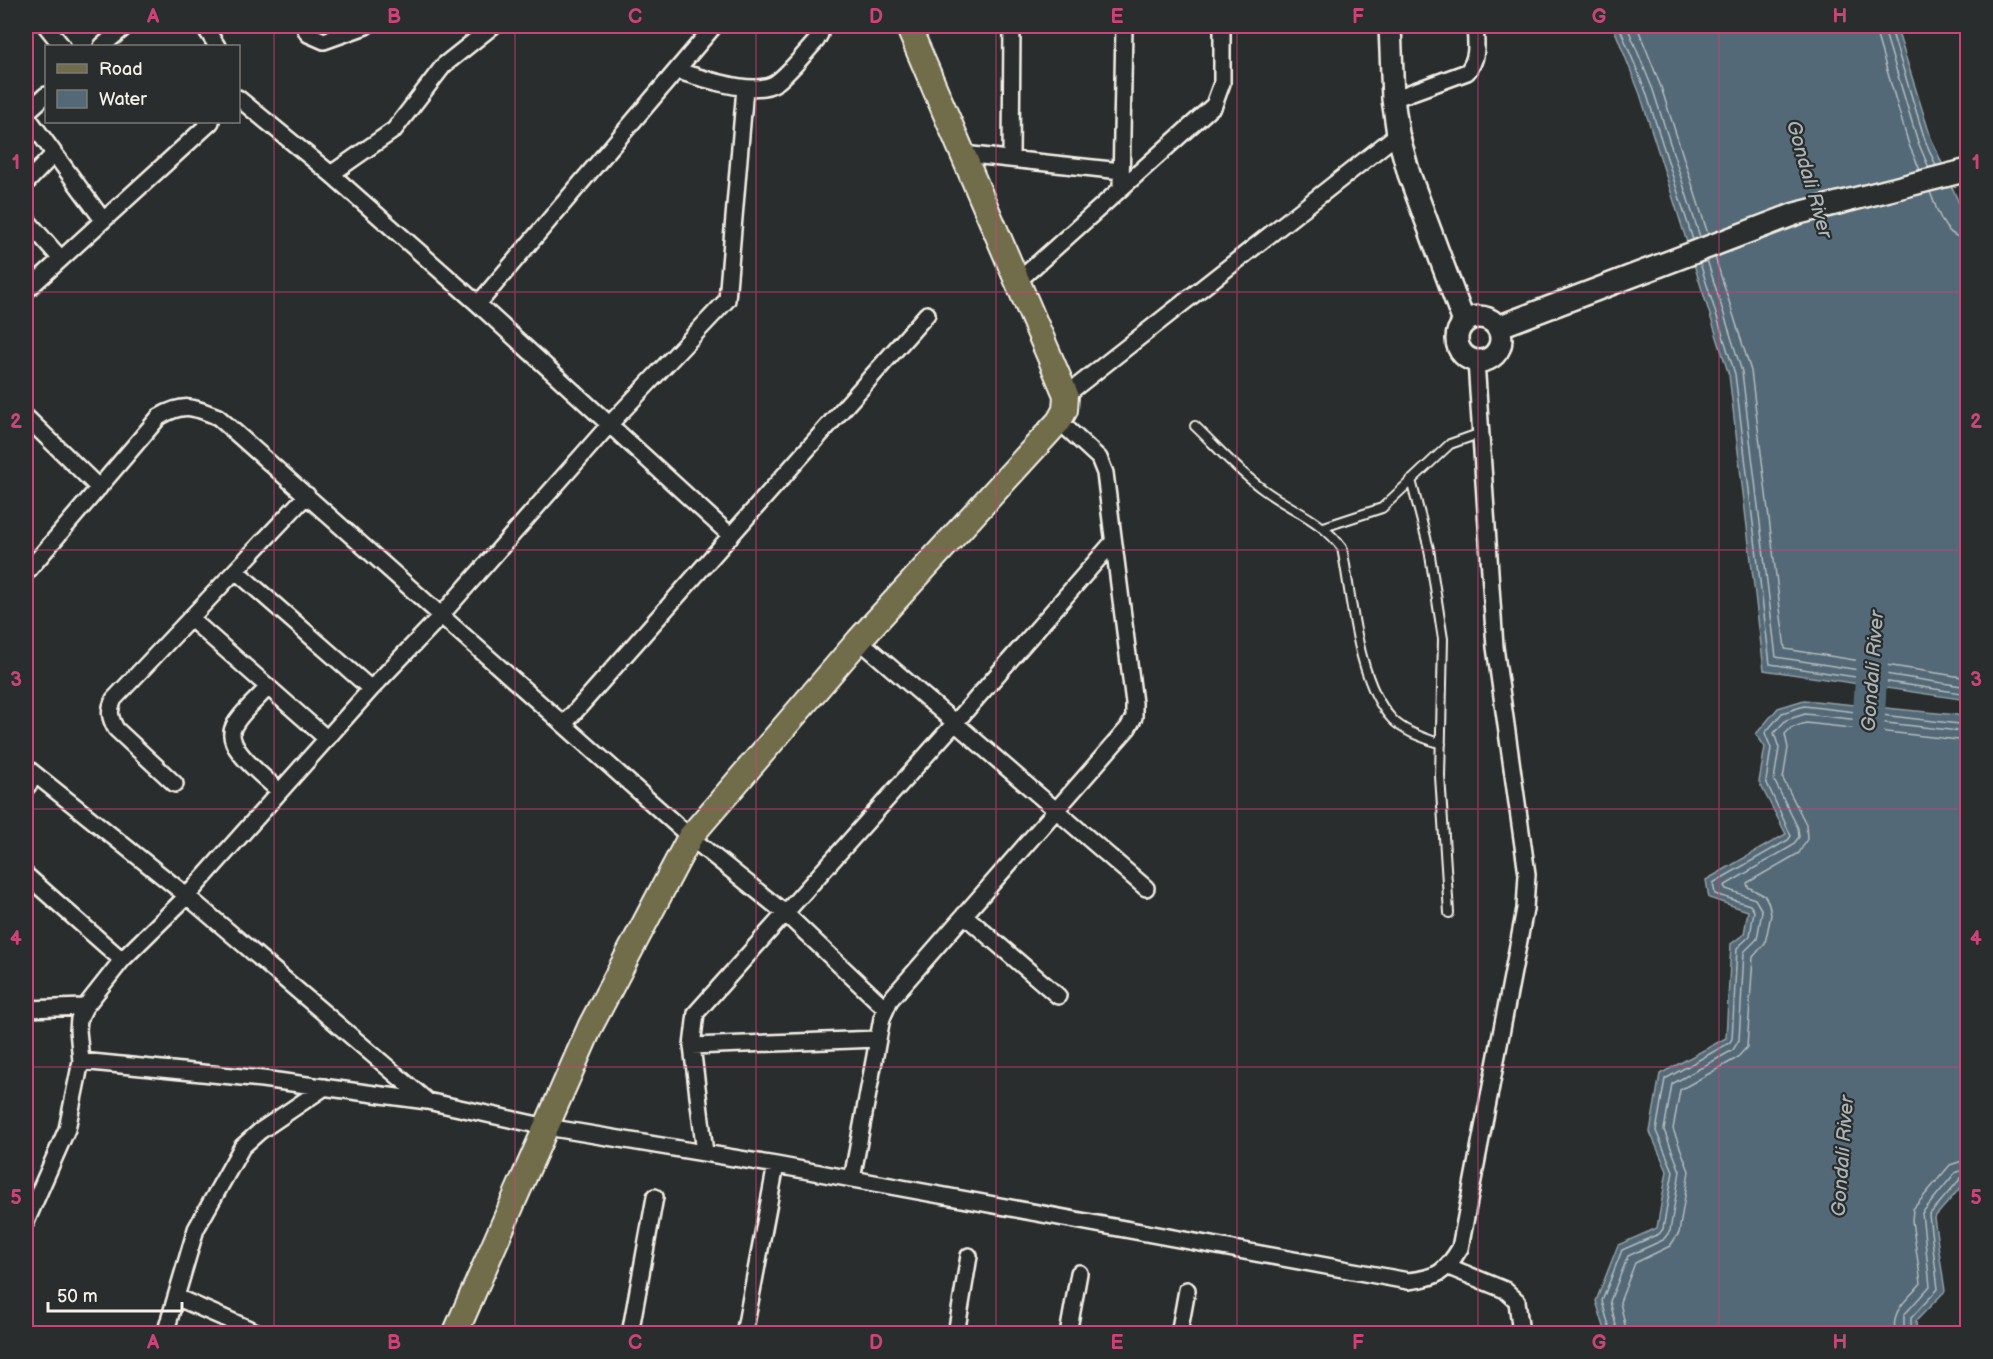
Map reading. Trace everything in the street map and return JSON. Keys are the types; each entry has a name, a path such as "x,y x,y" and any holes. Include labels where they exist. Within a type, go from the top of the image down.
{"main road":[{"path":"455,1334 591,1024 690,837 859,640 1059,421 1065,410 1066,395 908,26"}],"street":[{"path":"46,26 61,45"},
{"path":"104,45 126,26"},
{"path":"204,26 216,45"},
{"path":"304,26 308,34 324,41 366,26"},
{"path":"331,174 394,130 444,65 493,26"},
{"path":"478,304 714,26"},
{"path":"677,71 745,88 767,86 776,82 816,41 820,34 819,26"},
{"path":"1011,159 1012,26"},
{"path":"1121,188 1124,26"},
{"path":"1017,282 1214,105 1222,83 1222,26"},
{"path":"1390,26 1393,99 1398,134 1409,174 1464,322"},
{"path":"1393,99 1467,72 1474,65 1476,55 1476,26"},
{"path":"26,1222 67,1129 81,1061 79,1019 85,1007 122,960 187,896 370,689 442,614 609,424 727,300 745,88"},
{"path":"45,95 26,114 103,220"},
{"path":"241,102 331,174 478,304 731,536"},
{"path":"26,291 210,123"},
{"path":"1066,395 1398,134"},
{"path":"26,183 54,154"},
{"path":"963,154 1121,171"},
{"path":"1498,327 1795,214 1968,170"},
{"path":"26,219 61,259"},
{"path":"565,723 927,314"},
{"path":"1478,316 1486,317 1498,327 1501,341 1499,348 1490,358 1476,361 1463,355 1456,343 1456,335 1464,322 1478,316"},
{"path":"81,1061 325,1087 427,1101 547,1127 776,1165 1408,1281 1430,1279 1449,1267 1460,1248 1525,909 1527,874 1498,677 1476,361"},
{"path":"26,573 159,417 176,407 195,407 218,417 565,723 690,837 786,914 885,1008"},
{"path":"26,417 99,488"},
{"path":"852,1179 885,1008 1128,728 1134,717 1105,473 1099,458 1059,421"},
{"path":"175,784 116,729 110,719 110,708 114,699 307,495"},
{"path":"705,1153 692,1046 696,1012 786,914 1113,542"},
{"path":"236,571 370,689"},
{"path":"191,618 326,738"},
{"path":"859,640 1146,888"},
{"path":"268,687 234,725 230,736 234,747 279,791"},
{"path":"26,788 31,771 187,896 427,1101"},
{"path":"26,875 122,960"},
{"path":"964,915 1058,996"},
{"path":"26,1010 85,1007"},
{"path":"692,1046 878,1039"},
{"path":"165,1334 196,1229 242,1147 260,1131 325,1087"},
{"path":"744,1334 776,1165"},
{"path":"630,1334 655,1197"},
{"path":"956,1334 969,1256"},
{"path":"1449,1267 1505,1290 1517,1301 1521,1334"},
{"path":"1068,1334 1079,1273"},
{"path":"1179,1334 1187,1290"},
{"path":"176,1297 261,1334"}],"lane":[{"path":"1195,426 1263,490 1324,527 1342,548 1371,690 1392,720 1441,744"},
{"path":"1324,527 1382,508 1450,444 1481,433"},
{"path":"1411,480 1429,549 1443,639 1440,776 1449,913"}],"water":[{"path":"1613,26 1896,26 1931,138 1967,222 1967,700 1764,670 1729,375 1640,94"},
{"path":"1804,700 1957,715 1967,720 1968,1179 1934,1218 1945,1291 1916,1321 1917,1333 1606,1333 1596,1301 1618,1245 1657,1228 1667,1171 1650,1132 1660,1074 1726,1038 1731,944 1744,934 1748,911 1709,898 1706,880 1786,834 1759,782 1765,747 1756,734 1778,708"}],"waterway":[{"name":"Gondali River","path":"1867,749 1873,643"}]}
